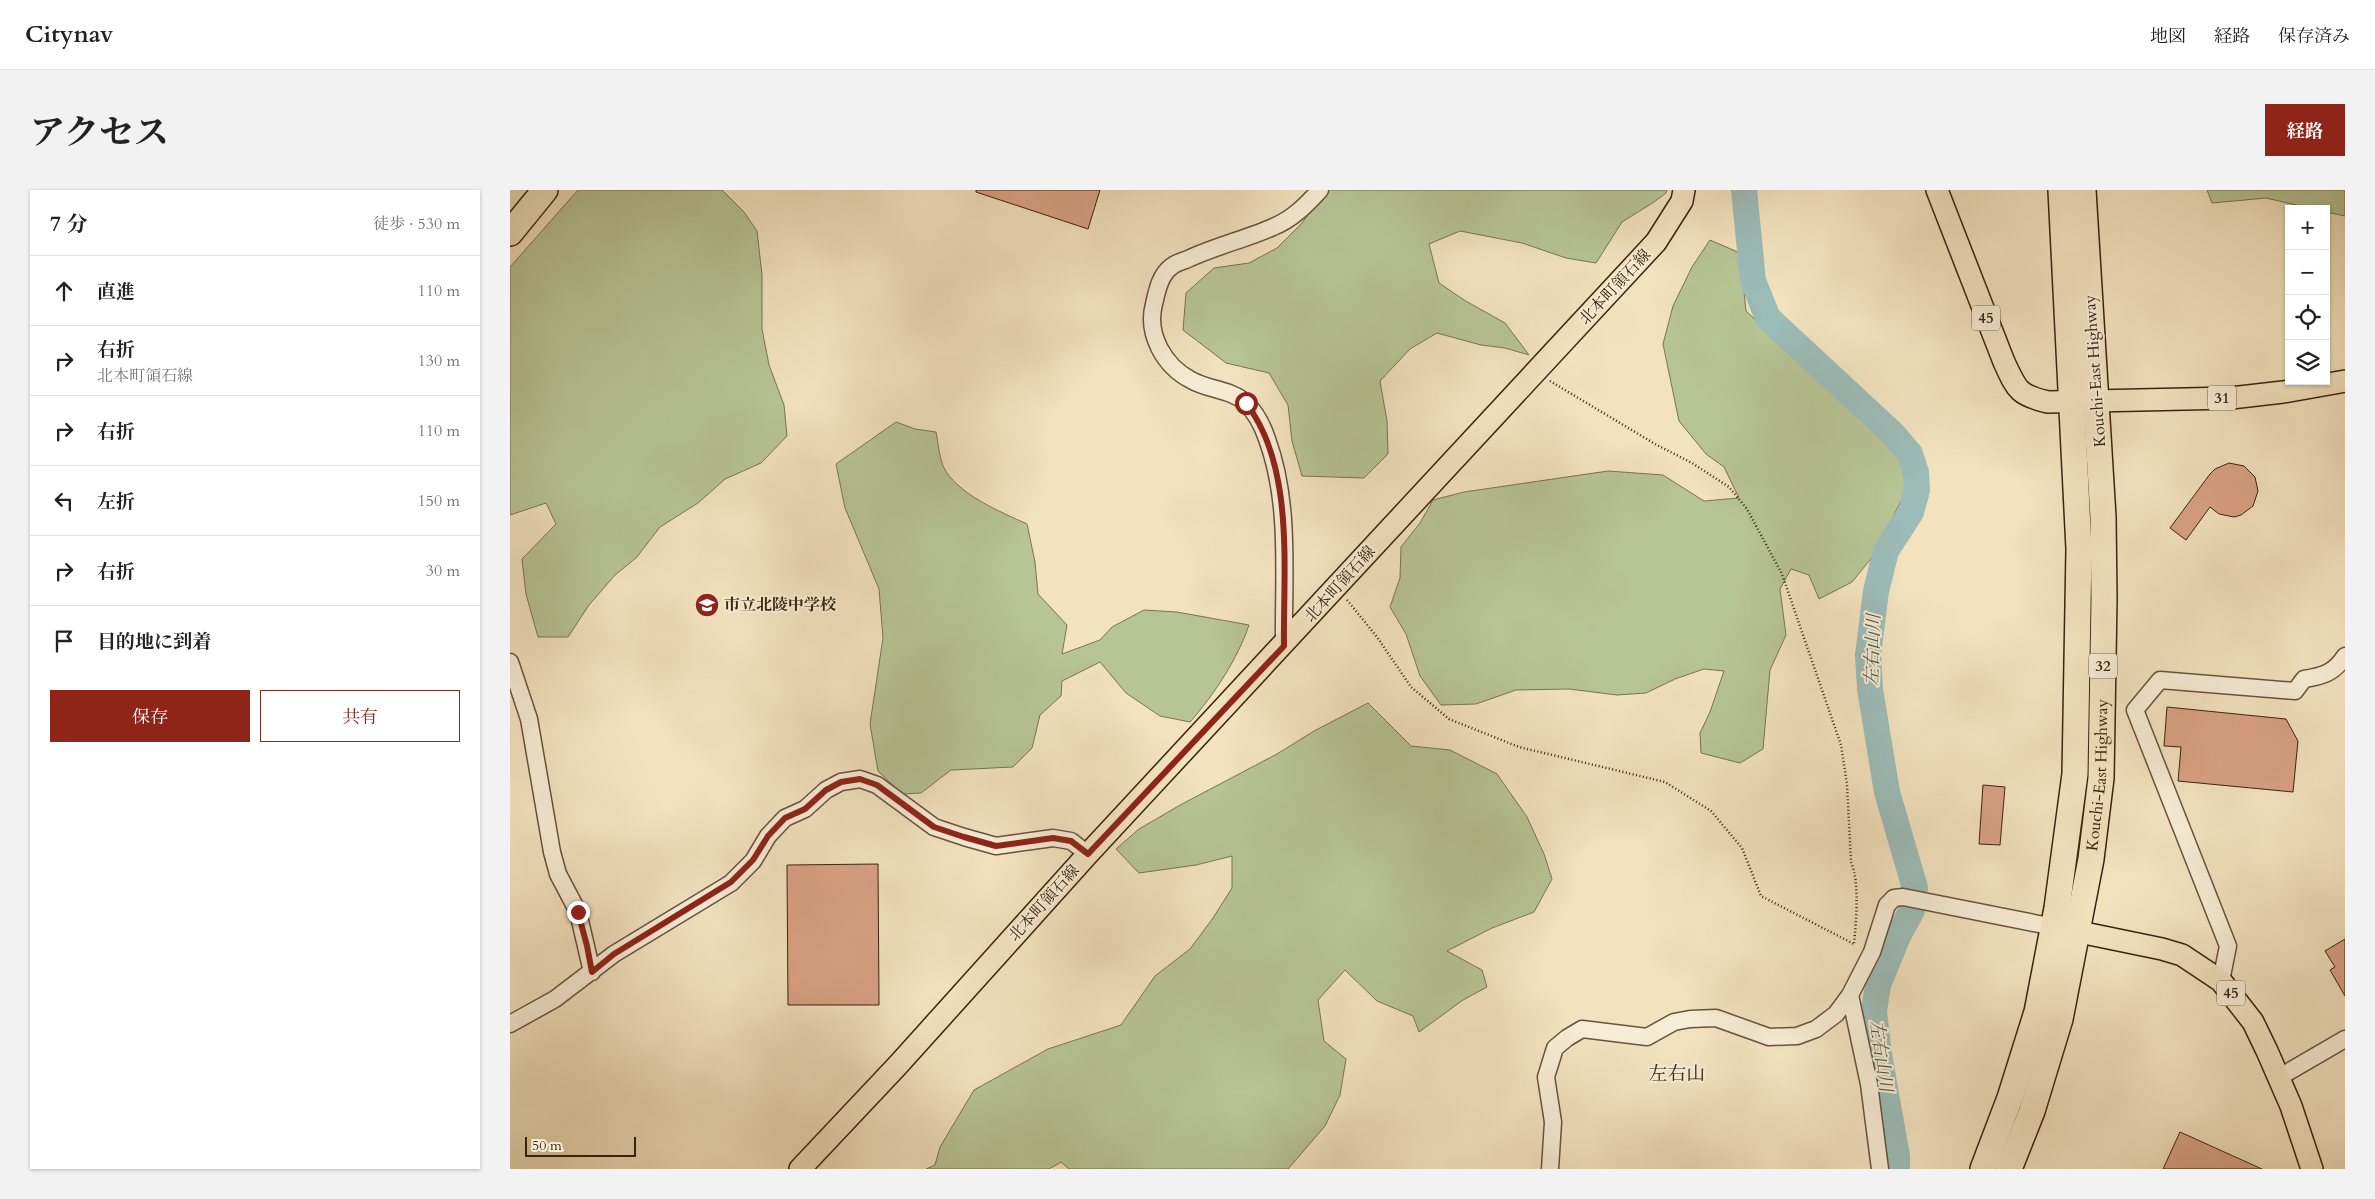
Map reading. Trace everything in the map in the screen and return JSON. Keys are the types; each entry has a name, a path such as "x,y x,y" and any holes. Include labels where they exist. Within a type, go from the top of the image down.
{"highway":[{"path":"510,233 544,190"},
{"name":"Kouchi-East Highway","path":"1983,1169 2010,1098 2037,1012 2054,926 2075,774 2079,549 2061,190"},
{"name":"Kouchi-East Highway","path":"2009,1169 2032,1111 2060,1019 2091,859 2100,778 2104,599 2098,399 2083,190"}],"main road":[{"name":"北本町領石線","path":"800,1169 898,1066 1088,854 1284,646 1534,372 1656,242 1682,201 1684,190"},
{"name":"45","path":"1937,190 2015,387 2028,397 2048,402 2073,401"},
{"name":"31","path":"2073,401 2098,399 2231,398 2283,392 2345,381"},
{"name":"45","path":"2054,926 2135,942 2182,955 2221,981 2253,1022 2291,1106 2312,1169"}],"street":[{"path":"1284,646 1282,508 1268,439 1258,418 1246,403 1229,393 1191,381 1160,352 1154,335 1152,311 1158,286 1171,267 1208,250 1274,227 1298,213 1320,190"},
{"path":"2221,981 2228,946 2135,710 2160,680 2295,691 2304,679 2326,675 2338,667 2345,656"},
{"path":"510,662 530,719 552,852 558,874 578,912 592,972"},
{"path":"510,1024 555,999 614,954 731,882 753,860 768,836 785,818 805,809 826,790 841,782 860,779 877,785 934,827 964,837 996,846 1053,838 1071,841 1088,854"},
{"path":"1550,1169 1552,1122 1546,1077 1555,1048 1582,1029 1647,1037 1674,1022 1690,1018 1716,1018 1769,1037 1797,1036 1816,1029 1836,1014 1850,995 1872,952 1888,905 1894,898 1903,897 2054,926"},
{"path":"1850,995 1869,1084 1880,1169"},
{"path":"2278,1078 2345,1039"}],"path":[{"path":"1336,588 1377,637 1411,687 1449,719 1519,747 1666,782 1711,811 1717,818 1742,848 1761,896 1854,944 1857,911 1854,869 1851,862 1847,784 1841,744 1782,574 1747,509 1729,487 1692,463 1655,444 1534,372"}],"green space":[{"path":"578,190 722,190 744,212 757,231 762,275 762,329 769,365 784,405 787,436 761,463 725,479 698,503 660,527 636,558 615,575 589,605 568,637 538,637 526,594 522,559 556,524 546,503 510,515 510,267"},
{"path":"1328,190 1667,190 1666,193 1654,202 1622,222 1596,263 1566,258 1522,243 1460,231 1429,244 1439,283 1464,300 1505,323 1529,355 1437,333 1410,349 1380,381 1387,421 1388,454 1364,478 1302,476 1292,441 1288,405 1269,373 1226,363 1183,330 1186,293 1214,268 1249,263 1277,248 1301,224"},
{"path":"2207,190 2345,190 2345,216 2330,213 2330,205 2296,205 2266,198 2212,203"},
{"path":"1710,240 1740,253 1746,311 1886,441 1900,459 1907,489 1874,555 1852,582 1819,599 1809,575 1791,569 1780,589 1786,635 1770,670 1763,749 1740,763 1701,753 1700,733 1710,712 1724,671 1704,669 1675,679 1646,693 1617,695 1569,689 1516,690 1476,704 1441,705 1420,676 1406,634 1390,607 1400,578 1401,547 1420,523 1433,500 1464,492 1608,471 1663,475 1704,501 1739,498 1724,467 1706,454 1679,421 1663,344 1673,306 1692,267"},
{"path":"896,422 915,429 936,432 943,466 949,476 980,501 1027,524 1035,562 1038,594 1067,625 1062,654 1100,640 1112,627 1144,610 1177,612 1249,625 1239,650 1224,676 1190,722 1160,716 1126,693 1100,662 1062,681 1061,696 1040,715 1032,748 1013,767 951,770 921,793 902,794 878,771 870,724 883,638 879,589 845,508 836,464"},
{"path":"1368,703 1411,746 1450,750 1497,774 1527,817 1544,854 1552,879 1534,912 1492,928 1447,951 1482,970 1487,987 1463,1000 1419,1032 1413,1016 1377,1001 1345,970 1318,1000 1324,1041 1346,1059 1340,1095 1325,1126 1288,1169 1069,1169 1061,1162 1049,1169 926,1169 935,1165 940,1147 974,1090 1048,1049 1121,1025 1155,976 1190,949 1232,888 1232,856 1196,865 1139,873 1116,849 1139,829 1182,804"}],"building":[{"path":"976,190 1100,190 1088,229 976,192"},
{"path":"2229,463 2244,466 2255,477 2258,491 2253,506 2241,515 2234,517 2219,514 2210,507 2186,540 2170,528 2210,474 2215,469"},
{"path":"2167,707 2286,719 2298,741 2293,792 2178,781 2181,747 2164,746"},
{"path":"1983,785 2005,787 2000,845 1979,844"},
{"path":"878,864 879,1005 788,1005 787,865"},
{"path":"2345,939 2345,996 2330,970 2335,967 2325,951"},
{"path":"2180,1132 2262,1169 2163,1169"}],"waterway":[{"name":"左右山川","path":"1744,190 1753,281 1768,318 1893,434 1910,454 1916,472 1917,490 1911,512 1886,551 1876,591 1868,655 1870,689 1887,792 1915,888 1912,910 1898,936 1878,985 1874,1011 1879,1055 1897,1156 1897,1169"}],"place":[{"name":"市立北陵中学校","path":"707,605"}],"district":[{"name":"左右山","path":"1677,1074"}],"route":[{"path":"578,912 592,972 614,954 731,882 753,860 768,836 785,818 805,809 826,790 841,782 860,779 877,785 934,827 964,837 996,846 1053,838 1071,841 1088,854 1284,646 1282,508 1268,439 1258,418 1246,403"}]}
